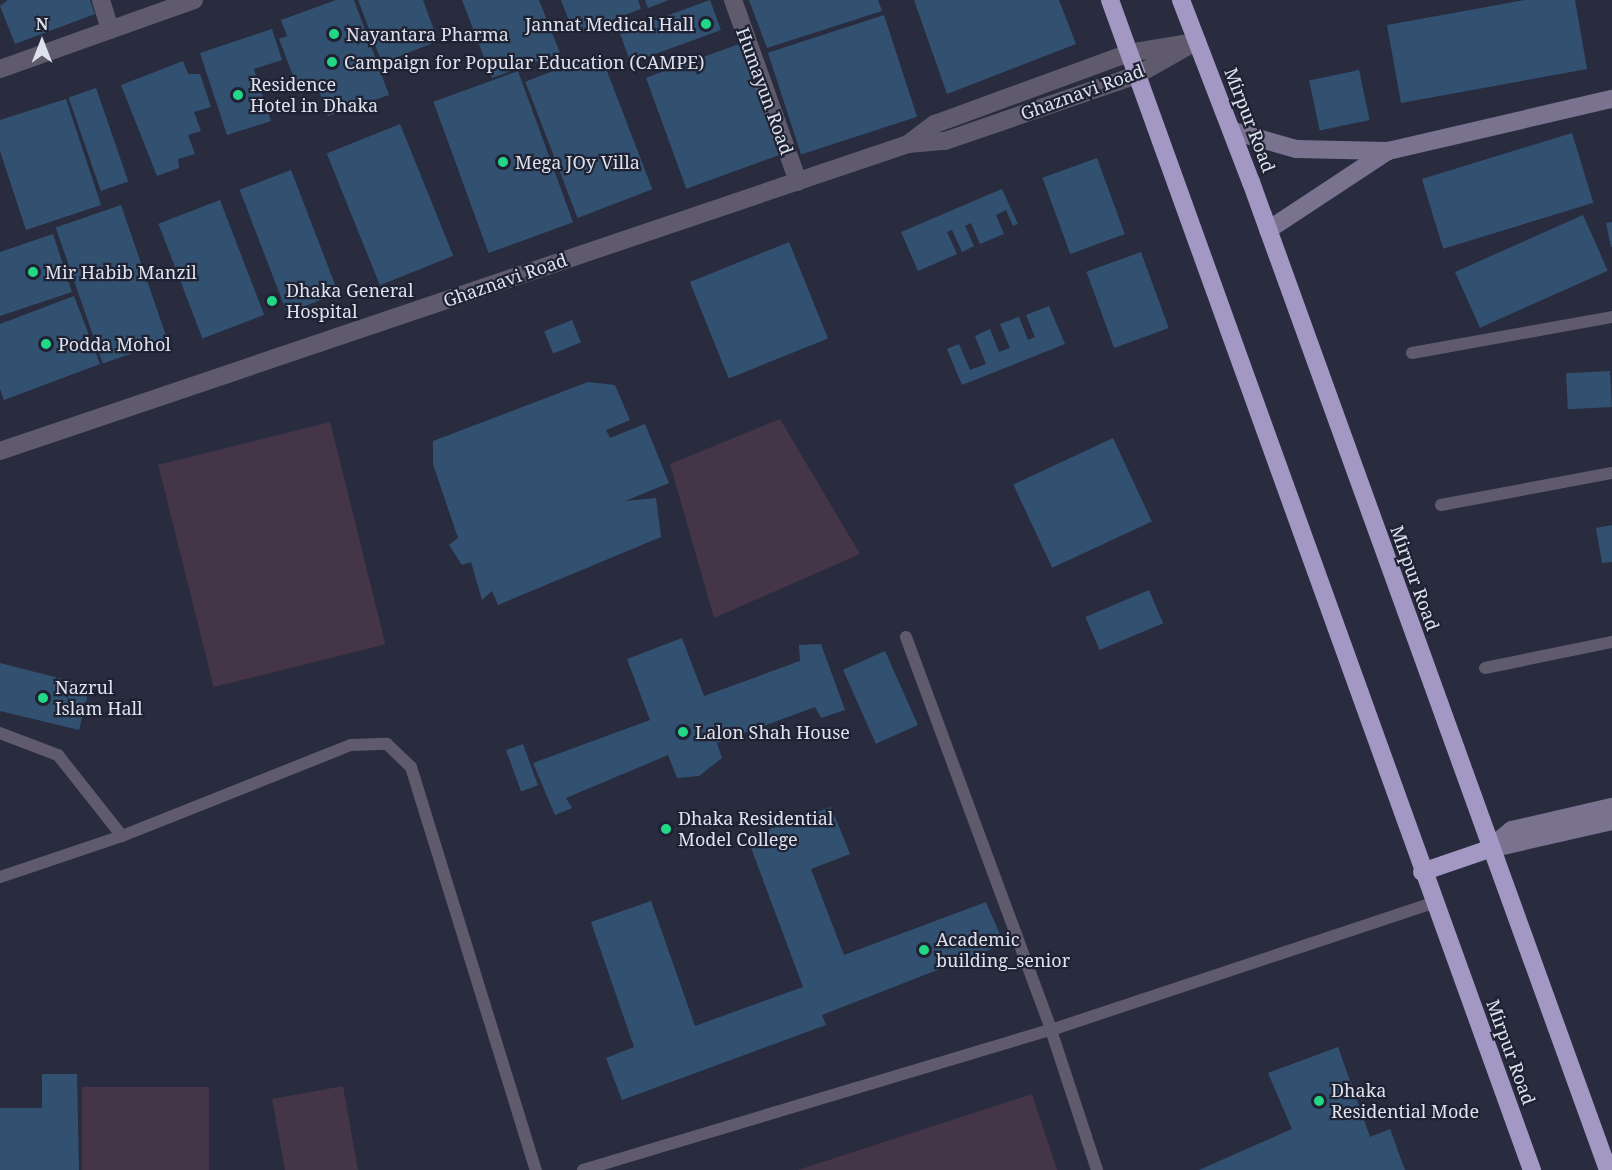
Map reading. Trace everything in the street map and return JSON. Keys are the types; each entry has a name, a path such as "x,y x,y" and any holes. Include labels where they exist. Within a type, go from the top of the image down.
{"highway":[{"name":"Mirpur Road","path":"1110,0 1433,903 1532,1170"},
{"name":"Mirpur Road","path":"1181,0 1233,131 1489,849 1608,1170"},
{"path":"1422,872 1489,849"}],"street":[{"path":"100,0 110,30"},
{"path":"0,69 194,0"},
{"name":"Humayun Road","path":"733,0 798,182"},
{"name":"Ghaznavi Road","path":"908,144 935,124 1129,52 1197,41"},
{"name":"Ghaznavi Road","path":"0,451 908,144 945,141 1137,75 1197,41"},
{"path":"1233,131 1296,149 1388,151 1612,99"},
{"path":"1269,230 1388,151"},
{"path":"1489,849 1524,834 1612,807"},
{"path":"1524,834 1612,821"}],"lane":[{"path":"1412,353 1612,318"},
{"path":"1441,505 1612,473"},
{"path":"906,637 1051,1030 1097,1170"},
{"path":"1485,668 1612,642"},
{"path":"0,733 58,755 122,836"},
{"path":"0,877 122,836 351,745 387,744 411,767 536,1170"},
{"path":"584,1170 1051,1030 1433,903"}],"shaded area":[{"path":"780,419 860,554 714,618 670,464"},
{"path":"330,422 385,644 214,687 158,465"},
{"path":"343,1086 358,1170 285,1170 272,1099"},
{"path":"82,1087 209,1087 209,1170 82,1170"},
{"path":"1032,1094 1057,1170 798,1170"}],"building":[{"path":"8,0 90,0 95,14 15,44 0,6"},
{"name":"Campaign for Popular Education (CAMPE)","path":"336,0 354,0 389,95 328,116 317,85 299,91 279,39 287,36 281,20"},
{"path":"358,0 423,0 438,41 382,63"},
{"path":"462,0 539,0 560,53 492,78"},
{"path":"561,0 638,0 641,9 574,34"},
{"path":"645,0 669,0 648,8"},
{"path":"710,0 721,30 631,63 620,33"},
{"path":"749,0 878,0 882,11 767,48"},
{"path":"914,0 1059,0 1076,44 947,94"},
{"path":"1525,0 1575,0 1587,69 1401,103 1387,25"},
{"path":"884,15 917,117 801,154 768,53"},
{"name":"Residence Hotel in Dhaka","path":"272,29 282,60 254,69 271,121 227,135 200,53"},
{"path":"739,44 779,155 686,189 646,78"},
{"path":"600,53 652,189 578,218 525,82"},
{"path":"183,61 188,74 200,74 211,107 194,112 201,131 188,135 195,154 178,159 179,168 157,176 121,85"},
{"path":"1359,70 1370,120 1320,130 1309,81"},
{"name":"Mega JOy Villa","path":"518,71 573,222 488,253 433,102"},
{"path":"96,88 128,182 101,191 69,97"},
{"path":"66,99 101,205 26,230 0,151 0,120"},
{"path":"400,124 453,256 380,285 327,154"},
{"path":"1572,133 1593,203 1443,249 1422,179"},
{"path":"1097,158 1125,234 1070,254 1042,178"},
{"path":"291,170 338,293 287,313 240,190"},
{"path":"1002,189 1018,224 1013,226 1006,210 996,215 1004,234 980,244 971,223 965,226 974,246 962,252 952,230 947,232 957,254 918,271 901,232"},
{"path":"220,200 264,315 202,338 158,224"},
{"path":"121,205 168,341 103,364 56,227"},
{"path":"1583,215 1608,271 1480,328 1455,272"},
{"path":"1612,222 1612,247 1611,247 1606,223"},
{"name":"Mir Habib Manzil","path":"53,234 72,292 0,316 0,252"},
{"path":"789,242 828,338 729,379 690,282"},
{"path":"1141,252 1169,328 1114,348 1086,272"},
{"name":"Podda Mohol","path":"74,296 100,364 4,400 0,389 0,324"},
{"path":"1049,306 1065,344 962,385 947,349 959,344 970,370 986,364 975,336 990,329 999,352 1010,348 1000,324 1019,317 1028,340 1035,337 1026,315"},
{"path":"572,320 581,342 553,353 544,331"},
{"path":"1610,371 1612,407 1568,409 1566,373"},
{"path":"588,382 615,385 630,420 606,430 610,438 645,424 669,483 625,501 656,498 661,537 498,605 492,591 482,600 471,562 462,565 449,545 458,538 433,464 433,441"},
{"path":"1113,438 1152,521 1052,568 1013,484"},
{"path":"1612,525 1612,562 1602,563 1596,528"},
{"path":"1149,590 1163,623 1100,650 1085,617"},
{"name":"Lalon Shah House","path":"682,638 704,696 800,661 799,645 821,644 845,710 821,718 815,707 717,743 722,758 699,776 677,778 668,755 566,798 572,808 555,815 533,763 650,720 627,659"},
{"path":"885,651 918,725 876,744 843,670"},
{"name":"Nazrul Islam Hall","path":"0,663 90,686 79,730 0,711"},
{"path":"523,744 538,785 521,792 506,750"},
{"name":"Academic building_senior","path":"831,807 850,854 811,869 844,955 986,902 1004,944 822,1015 826,1025 622,1100 606,1058 634,1047 591,922 651,901 695,1026 803,987 747,837"},
{"name":"Dhaka Residential Mode","path":"1338,1047 1370,1137 1390,1129 1405,1170 1199,1170 1292,1129 1268,1073"},
{"path":"42,1074 77,1074 79,1170 0,1170 0,1108 42,1108"}],"place":[{"name":"Jannat Medical Hall","path":"706,24"},
{"name":"Nayantara Pharma","path":"334,34"},
{"name":"Campaign for Popular Education (CAMPE)","path":"332,62"},
{"name":"Residence Hotel in Dhaka","path":"238,95"},
{"name":"Mega JOy Villa","path":"503,162"},
{"name":"Mir Habib Manzil","path":"33,272"},
{"name":"Dhaka General Hospital","path":"272,301"},
{"name":"Podda Mohol","path":"46,344"},
{"name":"Nazrul Islam Hall","path":"43,698"},
{"name":"Lalon Shah House","path":"683,732"},
{"name":"Dhaka Residential Model College","path":"666,829"},
{"name":"Academic building_senior","path":"924,950"},
{"name":"Dhaka Residential Mode","path":"1319,1101"}]}
